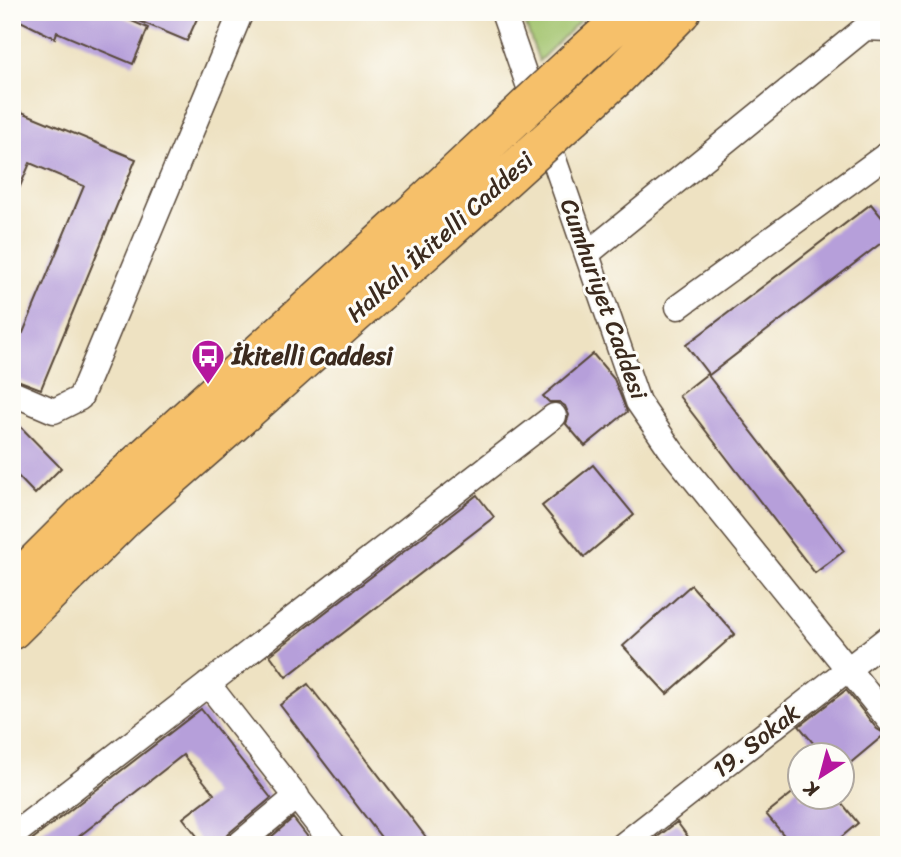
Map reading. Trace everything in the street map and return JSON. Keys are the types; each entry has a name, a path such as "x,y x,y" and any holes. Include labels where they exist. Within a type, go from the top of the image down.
{"main road":[{"name":"Halkalı İkitelli Caddesi","path":"12,630 127,516 230,425 421,230 579,58 630,12"},
{"name":"Halkalı İkitelli Caddesi","path":"12,586 99,499 421,230 615,79 681,12"}],"street":[{"path":"12,393 54,411 80,398 241,12"},
{"name":"Cumhuriyet Caddesi","path":"503,12 638,402 671,450 889,720"},
{"path":"587,254 865,28 889,29"},
{"path":"678,307 889,153"},
{"path":"12,836 554,416"},
{"name":"19. Sokak","path":"623,845 889,637"},
{"path":"208,684 334,845"},
{"path":"237,845 297,796"}],"green space":[{"path":"521,12 589,12 539,61"}],"building":[{"path":"12,12 111,12 148,28 133,64 57,32 55,38 12,17"},
{"path":"118,12 200,12 187,41"},
{"path":"12,108 136,159 41,389 12,378 12,328 23,333 84,186 30,163 12,205"},
{"path":"871,204 889,226 889,237 709,375 686,345"},
{"path":"593,354 614,379 627,412 585,446 566,424 569,415 565,406 559,402 549,402 543,396"},
{"path":"707,374 844,551 815,573 679,396"},
{"path":"12,418 61,468 35,494 12,470"},
{"path":"593,465 634,515 584,557 542,506"},
{"path":"477,495 494,517 286,677 270,655"},
{"path":"691,585 735,634 667,694 623,646"},
{"path":"308,684 432,845 387,845 280,705"},
{"path":"846,690 877,729 885,734 856,758 856,742 812,742 799,726"},
{"path":"201,709 271,798 228,834 224,845 204,845 183,818 214,794 183,755 68,845 25,845"},
{"path":"786,798 786,812 849,812 858,823 832,845 792,845 766,814"},
{"path":"293,818 314,845 262,845"},
{"path":"677,822 694,845 647,845"}],"place":[{"name":"İkitelli Caddesi","path":"208,386"}]}
